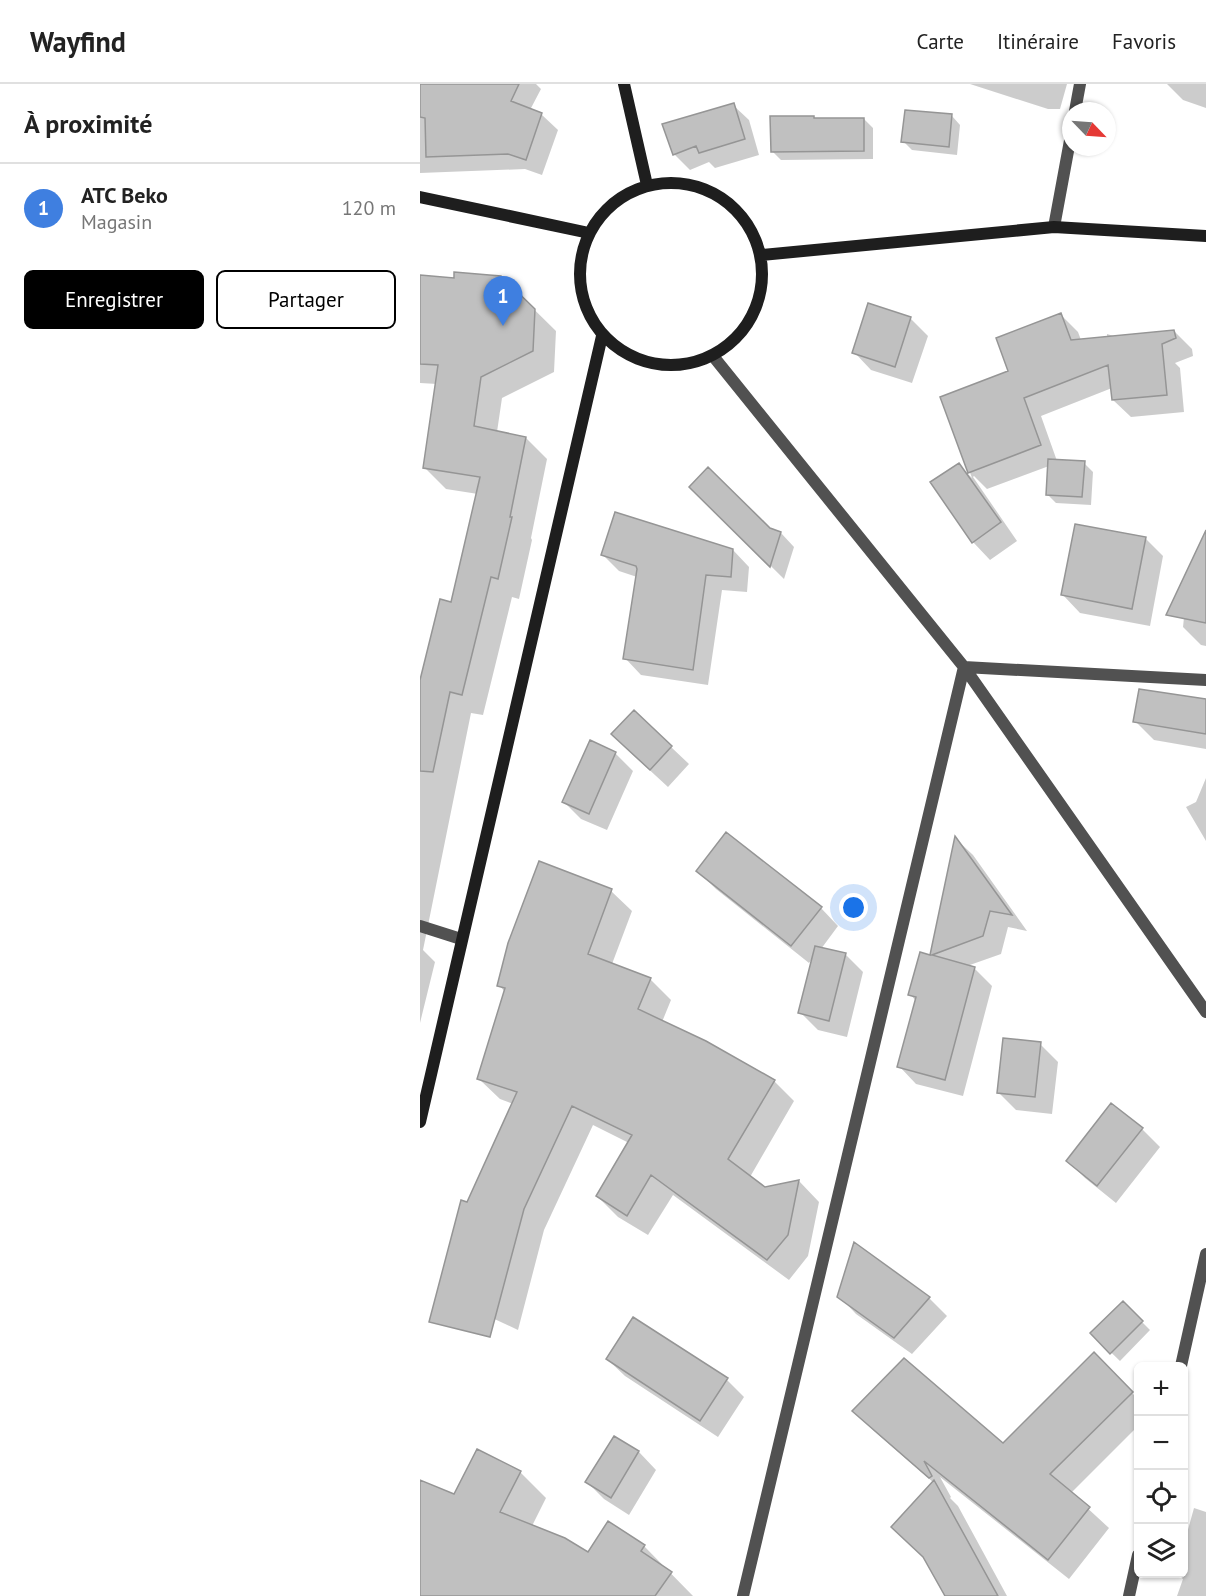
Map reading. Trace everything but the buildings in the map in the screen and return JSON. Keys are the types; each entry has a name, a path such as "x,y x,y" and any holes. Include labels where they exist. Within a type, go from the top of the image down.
{"main road":[{"path":"624,84 647,184"},
{"path":"677,182 706,188 731,204 751,227 761,255 762,279 758,302 748,323 732,342 713,356 684,365 654,365 626,354 603,336 584,304 579,268 589,233 603,211 624,195 647,184 677,182"},
{"path":"420,197 589,233"},
{"path":"761,255 1054,227 1206,236"},
{"path":"420,1122 603,336"}],"street":[{"path":"1077,102 1080,84"},
{"path":"1054,227 1067,156"},
{"path":"713,356 964,667 1206,1012"},
{"path":"964,667 1206,680"},
{"path":"743,1596 964,667"},
{"path":"420,926 461,939"},
{"path":"1182,1362 1206,1254"},
{"path":"1129,1596 1134,1573"}],"place":[{"name":"ATC Beko","path":"503,326"}]}
